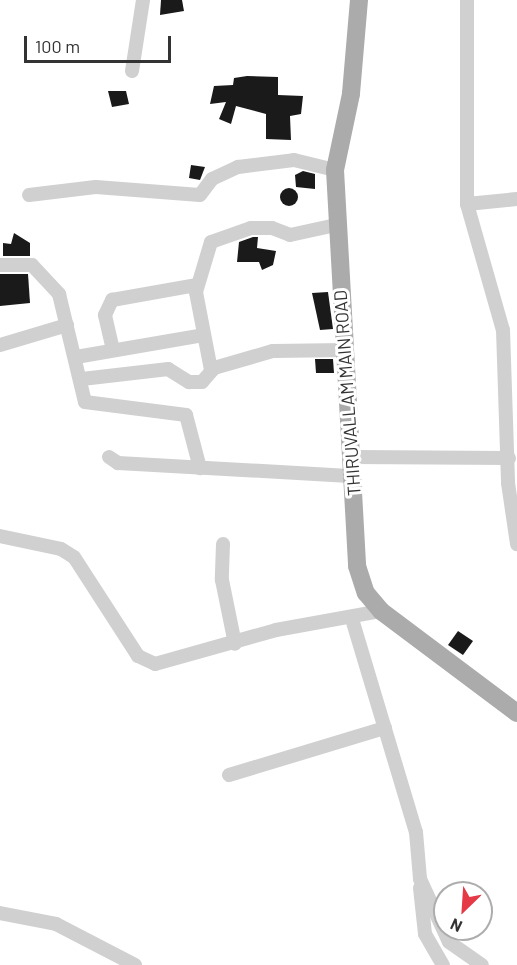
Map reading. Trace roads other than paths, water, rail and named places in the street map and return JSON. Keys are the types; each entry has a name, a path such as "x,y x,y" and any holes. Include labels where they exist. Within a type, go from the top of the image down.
{"main road":[{"name":"THIRUVALLAM MAIN ROAD","path":"358,0 351,94 335,170 336,225 353,456 357,566 366,593 381,610 517,713"}],"street":[{"path":"132,72 143,0"},
{"path":"467,0 466,204 503,330 513,414 509,458 517,541"},
{"path":"29,195 96,187 200,195 212,179 238,167 294,160 335,170"},
{"path":"466,204 517,200"},
{"path":"211,370 196,285 208,247 225,234 266,227 290,235 336,225"},
{"path":"0,265 39,269 59,294 82,379 85,402 186,415 200,468"},
{"path":"113,350 105,315 112,300 196,285"},
{"path":"0,345 67,325"},
{"path":"76,357 203,335"},
{"path":"82,379 168,369 189,382 202,382 211,370 286,348 345,350"},
{"path":"353,456 509,458"},
{"path":"109,457 118,463 354,476"},
{"path":"0,536 62,549 83,565 131,647 147,662 235,644 276,630 352,619 381,610"},
{"path":"224,544 222,580 235,644"},
{"path":"352,619 416,832 425,934 443,965"},
{"path":"229,775 385,728"},
{"path":"420,879 449,942 482,965"},
{"path":"0,913 56,924 135,965"}]}
